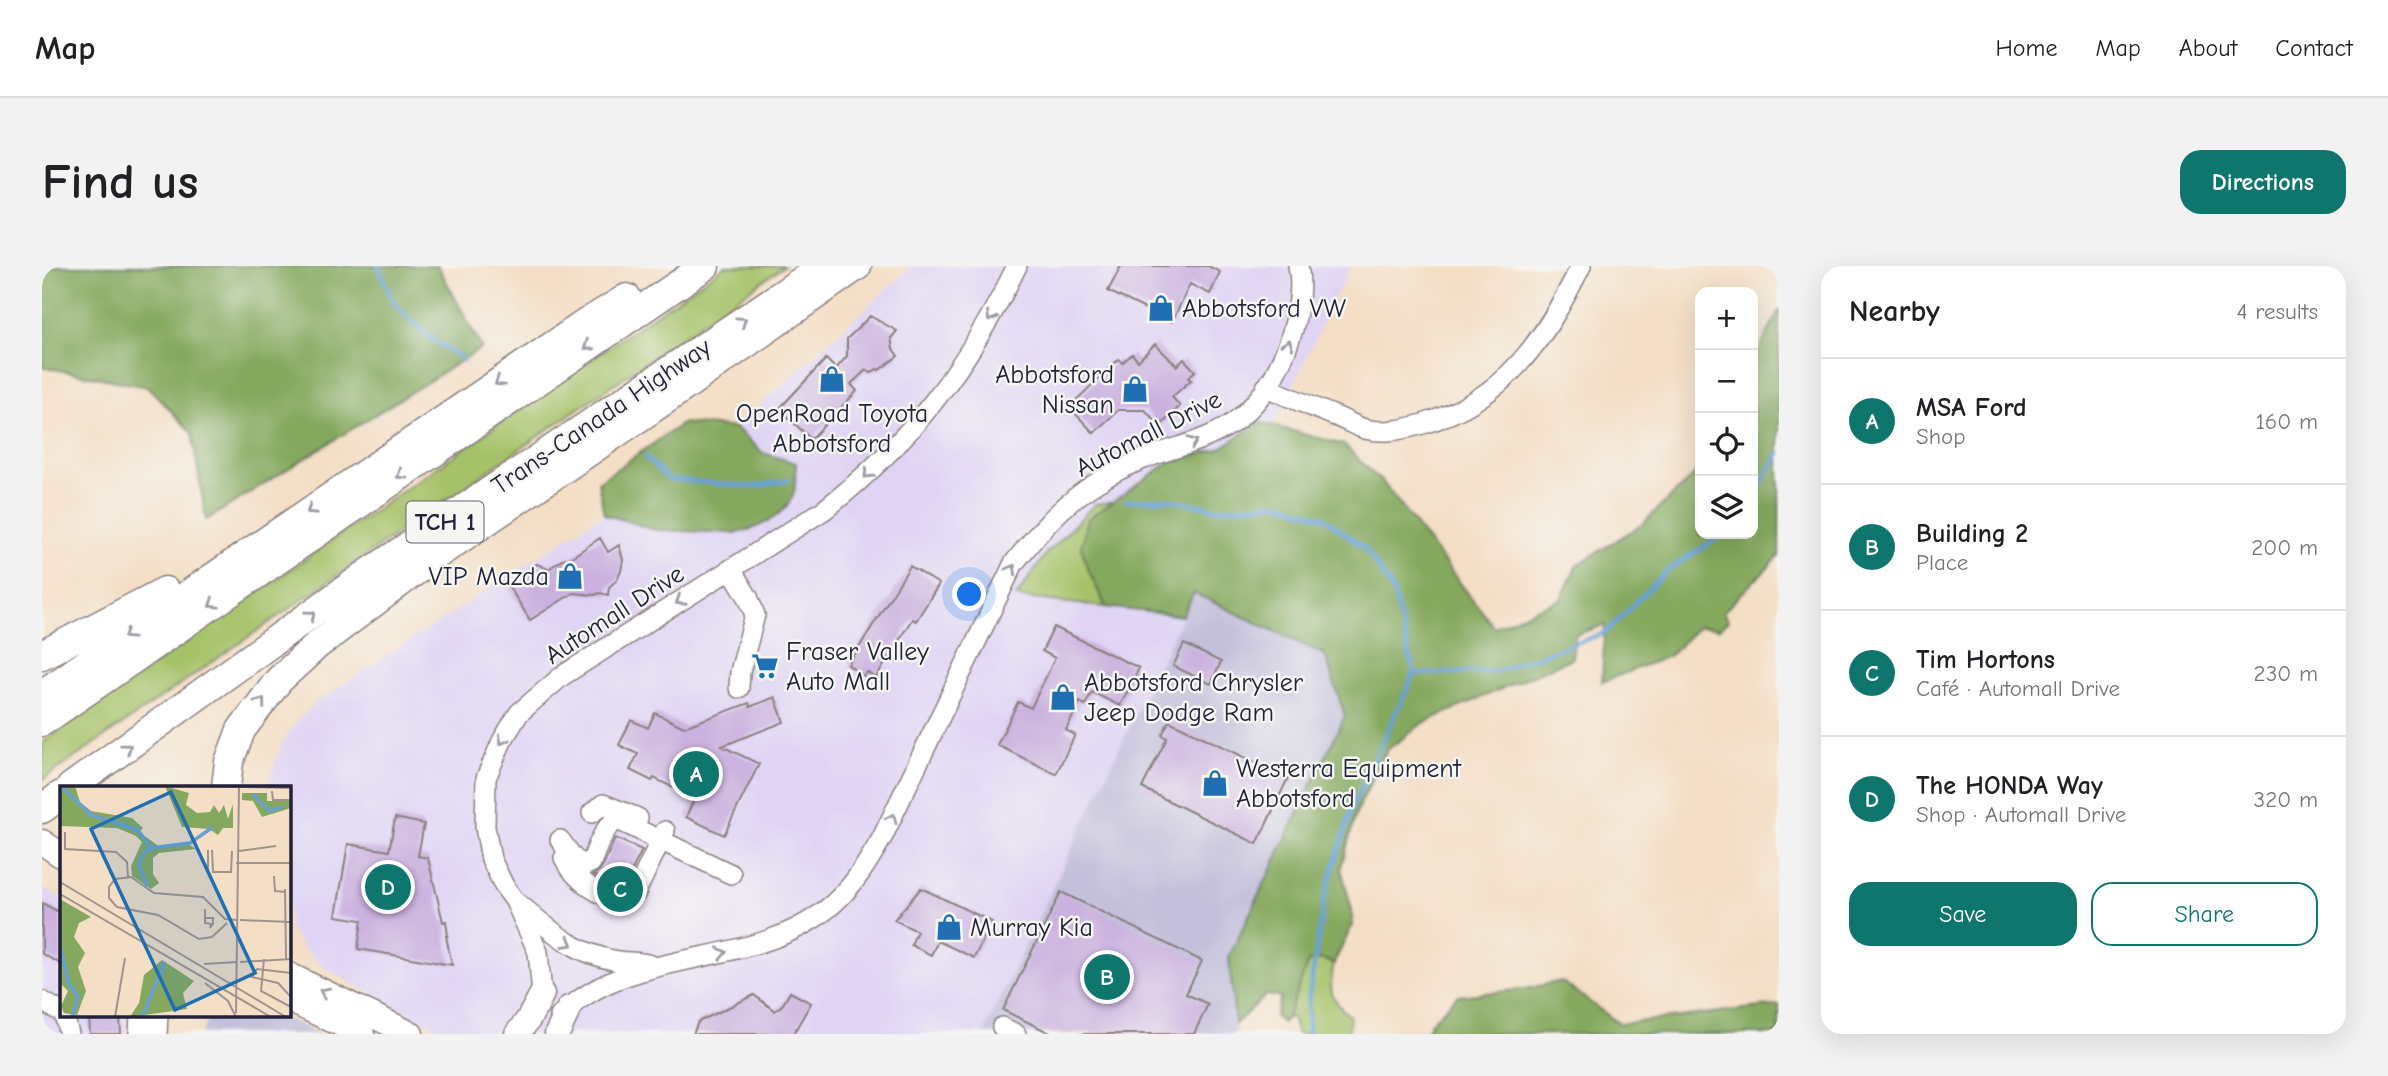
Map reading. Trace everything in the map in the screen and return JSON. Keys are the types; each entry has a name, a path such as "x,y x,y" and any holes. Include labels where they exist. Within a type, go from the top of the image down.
{"highway":[{"path":"42,694 583,325 680,266"},
{"name":"TCH 1","path":"42,722 705,266"},
{"name":"Trans-Canada Highway","path":"72,786 364,576 824,266"},
{"path":"226,786 229,762 241,730 279,680 317,645 438,554 663,402 857,266"},
{"path":"42,656 265,541"},
{"name":"Trans-Canada Highway","path":"42,808 60,795"}],"main road":[{"path":"290,975 411,1034"},
{"path":"517,1034 542,994"},
{"path":"290,1000 362,1034"},
{"path":"557,1034 569,1008"}],"street":[{"name":"Automall Drive","path":"529,1034 542,994 538,952 515,901 504,886 491,859 485,827 486,778 502,741 519,713 562,677 824,510 857,484 914,426 961,367 997,308 1017,266"},
{"name":"Automall Drive","path":"547,1034 553,1024 581,996 602,985 655,967 749,947 797,928 834,904 862,873 882,838 1014,564 1041,530 1067,505 1096,483 1140,461 1210,435 1237,420 1266,387 1286,352 1296,324 1298,266"},
{"path":"1266,387 1365,429 1386,431 1410,428 1443,418 1474,403 1504,381 1526,357 1546,331 1581,266"},
{"path":"731,569 748,597 755,615 740,672 739,688"},
{"path":"592,813 603,804 658,846 697,857"},
{"path":"658,846 635,894 622,902 589,887 579,879 563,858 559,840 575,860 586,865 591,863 609,825 616,821 658,846 697,857 731,874 729,862 658,846"},
{"name":"Automall Drive","path":"515,901 552,933 580,949 613,960 655,967"},
{"path":"42,1001 60,1012"},
{"path":"64,1016 69,1034"},
{"path":"139,1034 140,1016"},
{"path":"156,1034 158,1016"}],"shaded area":[{"name":"Fraser Valley Auto Mall","path":"912,266 1350,266 983,1034 451,1034 396,1008 324,967 306,951 290,930 290,786 267,786 282,743 297,721 315,703 604,514 655,530 766,523 790,501 796,463 763,453 736,428"},
{"path":"1194,592 1326,655 1345,716 1230,956 1236,1030 1234,1034 983,1034"},
{"path":"42,888 60,897 60,1016 126,1016 128,1034 42,1034"},
{"path":"210,1016 280,1016 320,1034 201,1034"}],"green space":[{"path":"42,266 438,266 482,348 206,520 192,433 148,387 42,367"},
{"path":"725,266 784,266 42,780 42,743"},
{"path":"1779,310 1779,556 1723,612 1728,621 1719,629 1699,626 1669,656 1602,682 1605,625 1575,635 1572,658 1423,723 1387,750 1357,810 1341,868 1352,911 1352,926 1334,963 1322,959 1308,962 1287,1018 1282,1023 1275,1016 1281,997 1266,995 1235,1024 1229,957 1345,716 1325,655 1194,593 1182,616 1106,607 1081,547 1088,519 1171,461 1219,449 1260,422 1344,445 1384,484 1494,627 1561,599 1577,565 1641,525 1695,473 1695,539 1758,539 1758,352"},
{"path":"683,423 736,428 763,453 796,463 794,492 785,508 771,520 736,533 655,530 604,514 598,482"},
{"path":"1112,502 1088,519 1088,569 1106,607 1016,597 1046,554 1095,504"},
{"path":"1322,959 1334,963 1332,993 1338,1005 1350,1017 1348,1034 1297,1034 1292,1018 1287,1018 1308,962"},
{"path":"1561,981 1620,1024 1779,1005 1779,1034 1425,1034 1431,1022 1457,996 1525,989"}],"building":[{"name":"Abbotsford VW","path":"1121,266 1208,266 1220,272 1210,294 1190,284 1172,322 1108,291"},
{"name":"OpenRoad Toyota Abbotsford","path":"870,316 897,331 891,338 893,349 898,356 879,370 871,373 866,370 851,384 857,391 811,439 779,409 826,359 836,369 847,356 847,339"},
{"name":"Abbotsford Nissan","path":"1155,344 1177,366 1184,359 1195,371 1188,378 1191,380 1172,397 1180,406 1160,426 1145,410 1118,410 1094,433 1069,407 1119,359 1122,363 1132,354 1138,361"},
{"name":"VIP Mazda","path":"600,538 608,552 619,545 623,560 621,571 617,580 609,587 608,595 573,593 530,620 508,585 537,564 548,569 565,558 569,559"},
{"path":"910,566 939,584 916,621 912,619 876,678 867,672 864,676 848,665"},
{"name":"Abbotsford Chrysler Jeep Dodge Ram","path":"1054,627 1139,668 1120,706 1092,692 1085,705 1080,702 1066,730 1075,735 1056,774 997,745 1018,702 1031,708 1055,658 1042,651"},
{"path":"1184,644 1221,662 1211,684 1173,666"},
{"path":"775,697 784,722 722,746 759,764 724,835 686,817 698,791 678,781 674,788 630,770 638,754 619,745 631,720 648,728 655,713 684,727 749,703 750,707"},
{"name":"Westerra Equipment Abbotsford","path":"1169,721 1288,778 1257,844 1142,788 1167,738 1162,735"},
{"path":"395,818 424,824 418,856 428,858 443,922 446,921 452,965 358,949 362,920 336,916 348,844 389,851"},
{"path":"615,838 642,850 623,888 594,875 602,868"},
{"name":"Murray Kia","path":"921,888 992,922 974,958 938,941 931,955 911,945 917,931 894,920"},
{"path":"1061,892 1202,961 1186,994 1208,1004 1194,1034 1052,1034 1003,1010"},
{"path":"42,903 60,912 60,963 42,954"},
{"path":"790,992 811,1003 793,1034 693,1034 698,1022 754,995 775,1011"},
{"path":"89,1016 120,1016 121,1034 90,1034"}],"waterway":[{"path":"378,266 394,304 430,337 463,360"},
{"path":"1758,490 1779,453"},
{"path":"645,456 668,479 753,487 789,480"},
{"path":"1126,501 1169,499 1218,509 1280,503 1323,517 1366,549 1393,591 1414,674 1352,808 1324,899 1308,1003 1308,1034"},
{"path":"1414,674 1496,671 1605,633 1668,570 1716,539"}],"place":[{"name":"Abbotsford VW","path":"1161,308"},
{"name":"OpenRoad Toyota Abbotsford","path":"832,379"},
{"name":"Abbotsford Nissan","path":"1135,389"},
{"name":"VIP Mazda","path":"570,576"},
{"name":"Fraser Valley Auto Mall","path":"765,666"},
{"name":"Abbotsford Chrysler Jeep Dodge Ram","path":"1063,697"},
{"name":"MSA Ford","path":"696,774"},
{"name":"Westerra Equipment Abbotsford","path":"1215,783"},
{"name":"The HONDA Way","path":"388,887"},
{"name":"Tim Hortons","path":"620,889"},
{"name":"Murray Kia","path":"949,927"},
{"name":"Building 2","path":"1107,977"}]}
